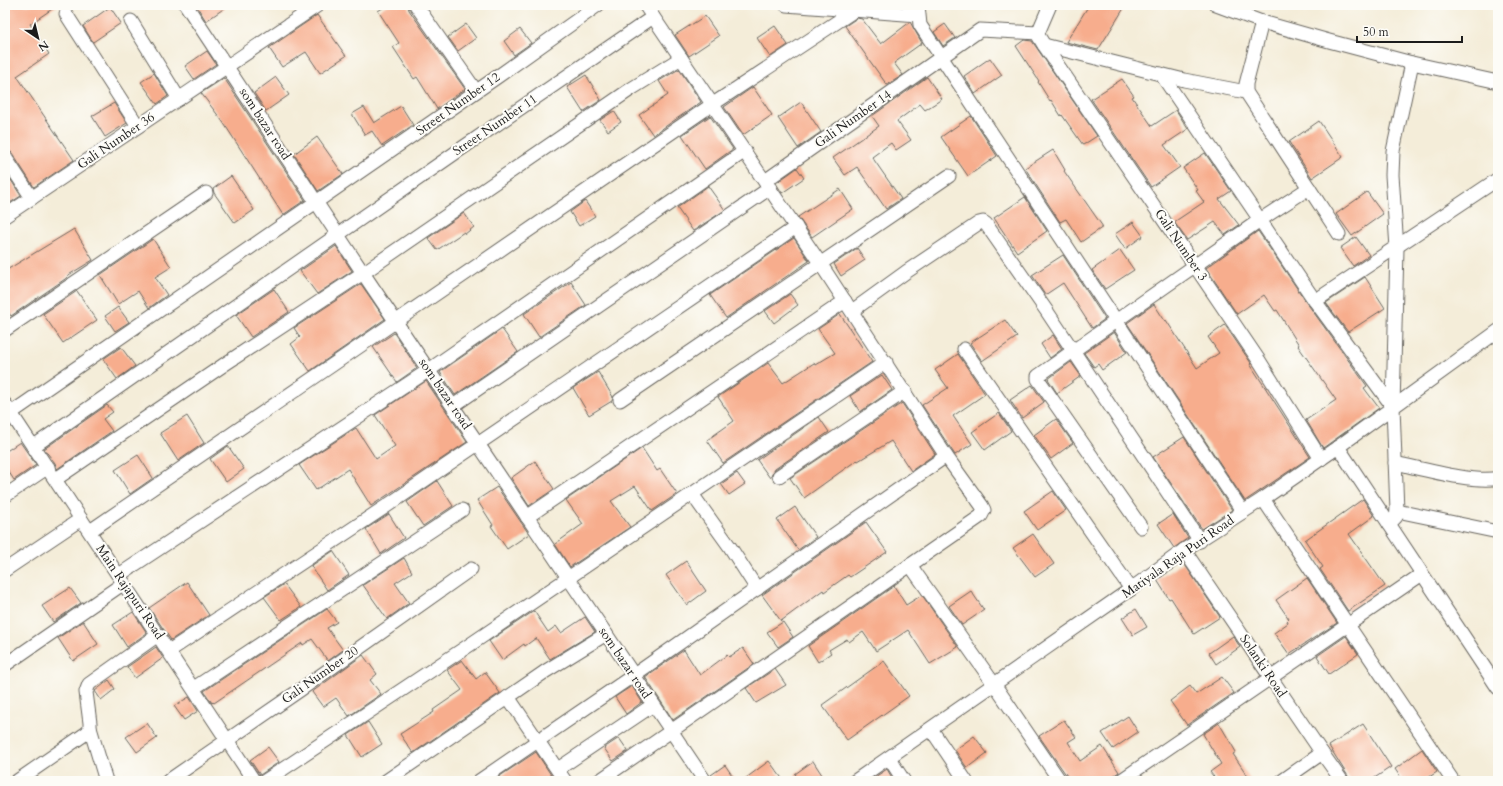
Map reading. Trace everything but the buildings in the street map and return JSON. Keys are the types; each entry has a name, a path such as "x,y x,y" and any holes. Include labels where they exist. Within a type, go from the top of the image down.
{"street":[{"name":"som bazar road","path":"186,5 363,273 654,705 700,779"},
{"name":"Gali Number 36","path":"5,216 318,5"},
{"path":"416,5 476,91"},
{"name":"Street Number 12","path":"9,414 598,5"},
{"path":"599,781 981,516 984,510 946,456 905,391 768,184 645,5"},
{"path":"786,5 854,10 918,10 920,25 1244,512"},
{"path":"1038,33 1050,5"},
{"path":"1218,5 1262,22 1412,63 1498,82"},
{"path":"90,531 713,104 854,10"},
{"path":"66,14 138,126"},
{"name":"Street Number 11","path":"34,446 653,17"},
{"path":"131,21 179,99"},
{"path":"1262,22 1246,84 1246,92 1339,234"},
{"name":"Gali Number 14","path":"453,406 768,184 980,30 1038,33"},
{"name":"Gali Number 3","path":"1038,33 1044,45 1260,362 1321,459"},
{"path":"1044,45 1211,86 1246,92"},
{"path":"56,479 224,364 363,273 618,98 681,58"},
{"path":"1389,524 1396,517 1398,511 1393,407 1397,248 1392,174 1393,151 1412,63"},
{"path":"1161,74 1315,301 1393,407"},
{"path":"5,664 121,579 429,370 745,151"},
{"path":"5,157 32,198"},
{"path":"620,400 820,262 949,176"},
{"path":"1315,301 1397,248 1498,179"},
{"path":"1141,527 1038,378 1041,374 1116,320 1260,220 1309,188"},
{"path":"5,330 206,193"},
{"path":"527,517 848,306 906,272 979,223 983,222 989,226 1200,541"},
{"path":"169,651 391,504 796,226"},
{"name":"Matiyala Raja Puri Road","path":"855,781 1131,589 1184,550 1244,512 1321,459 1498,331"},
{"path":"964,350 1131,589"},
{"path":"265,781 886,362"},
{"path":"779,476 905,391"},
{"name":"Main Rajapuri Road","path":"9,414 34,446 254,781"},
{"path":"1338,447 1498,688"},
{"path":"479,781 634,675 946,456"},
{"path":"1395,463 1496,482"},
{"path":"5,496 48,467"},
{"path":"692,494 730,547 757,589"},
{"path":"1263,499 1453,781"},
{"path":"194,688 462,510"},
{"path":"1398,511 1498,532"},
{"path":"5,570 81,519"},
{"name":"Solanki Road","path":"1184,550 1322,754 1342,781"},
{"path":"910,565 1060,781"},
{"name":"Gali Number 20","path":"168,781 471,569"},
{"path":"1120,781 1422,574"},
{"path":"386,781 546,671 606,634"},
{"path":"106,781 90,728 86,692 89,684 158,635"},
{"path":"508,697 539,740 565,781"},
{"path":"558,769 654,705"},
{"path":"17,781 83,736 90,728"},
{"path":"931,729 966,781"},
{"path":"1282,781 1322,754"},
{"path":"889,758 904,781"}]}
